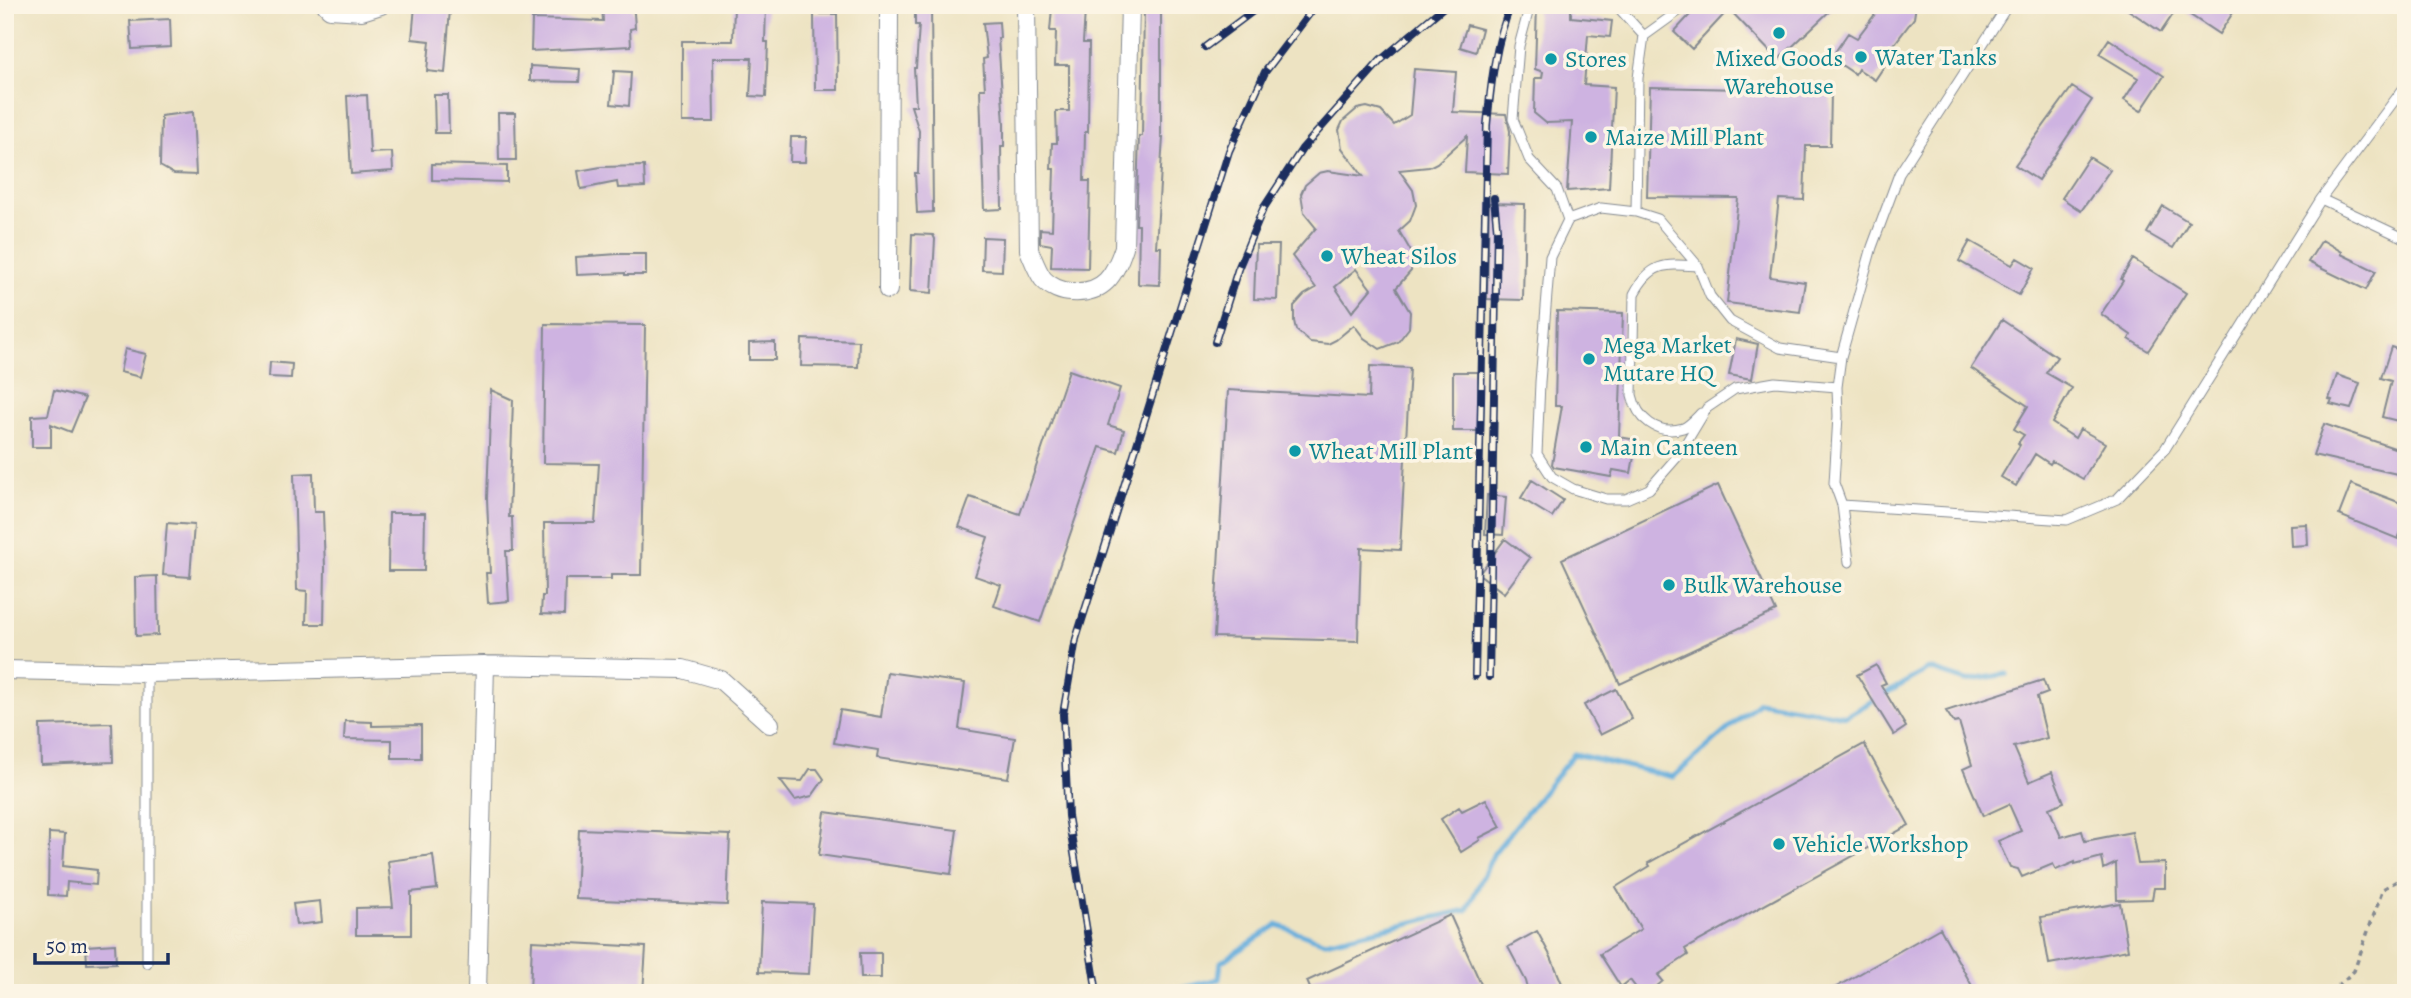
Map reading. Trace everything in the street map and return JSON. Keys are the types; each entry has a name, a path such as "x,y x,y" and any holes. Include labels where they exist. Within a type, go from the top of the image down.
{"street":[{"path":"326,5 330,9 362,11 381,5"},
{"path":"888,290 889,5"},
{"path":"1026,5 1029,250 1044,280 1062,292 1087,293 1105,283 1117,267 1124,247 1130,5"},
{"path":"477,993 485,664"},
{"path":"5,670 147,673 485,664 683,669 721,680 770,724"}],"lane":[{"path":"1530,5 1519,46 1513,119 1529,159 1558,189 1568,220 1550,257 1537,454 1552,477 1573,489 1606,499 1626,499 1649,489 1678,456 1707,408"},
{"path":"1616,5 1644,36"},
{"path":"1636,212 1638,78 1644,36 1687,5"},
{"path":"1849,562 1842,505 1834,483 1839,416 1837,387 1841,357 1872,247 1899,174 2008,5"},
{"path":"1842,505 2067,520 2118,499 2165,449 2321,199 2406,85"},
{"path":"2321,199 2406,239"},
{"path":"1568,220 1601,208 1636,212 1658,219 1698,266 1710,296 1730,321 1780,348 1841,357"},
{"path":"1698,266 1663,265 1653,269 1641,280 1634,294 1632,395 1635,410 1648,424 1664,429 1684,428 1735,389 1774,382 1837,387"},
{"path":"147,673 147,963"}],"path":[{"path":"2330,993 2354,971 2383,889 2406,876"}],"building":[{"path":"602,5 630,5 634,13 635,28 630,29 631,46 531,51 532,19 603,21"},
{"path":"734,5 766,5 766,97 750,96 752,58 713,58 714,122 682,122 682,41 733,41"},
{"path":"931,5 933,212 917,213 915,173 918,173 919,131 911,106 916,106 914,68 919,25 915,25 915,6"},
{"path":"1537,5 1571,5 1571,17 1612,21 1610,37 1588,35 1584,85 1614,87 1609,188 1567,191 1572,122 1546,123 1534,113 1535,78 1542,78 1543,72 1535,69"},
{"name":"Mixed Goods Warehouse","path":"1699,5 1836,5 1778,60 1729,9 1692,49 1674,32"},
{"path":"1882,5 1916,5 1914,18 1887,54 1891,56 1875,80 1858,69 1855,74 1831,58 1848,33 1857,38"},
{"path":"2121,5 2238,5 2219,34 2178,7 2161,32"},
{"path":"415,6 450,9 445,73 427,71 430,41 412,39"},
{"path":"1052,8 1085,10 1083,43 1089,43 1088,132 1085,132 1084,181 1090,181 1088,268 1051,267 1052,245 1040,243 1040,229 1052,230 1054,169 1051,169 1052,143 1057,143 1056,111 1069,111 1069,65 1055,65 1056,31 1050,31"},
{"path":"1144,8 1161,8 1163,137 1156,247 1161,247 1160,285 1138,284 1139,225 1136,225 1139,136 1142,136"},
{"path":"814,14 837,14 838,90 815,90"},
{"path":"170,19 171,47 132,49 130,21"},
{"path":"999,22 1004,123 1004,146 1001,146 1002,209 984,210 980,89 985,89 983,59 987,58 983,23"},
{"path":"1467,25 1482,29 1476,52 1460,47"},
{"path":"2109,39 2164,76 2141,111 2124,100 2138,78 2099,54"},
{"path":"530,66 580,69 579,82 530,81"},
{"path":"1414,69 1456,72 1453,112 1506,114 1510,131 1508,174 1465,172 1467,136 1429,167 1399,170 1413,190 1416,205 1410,221 1399,231 1413,255 1411,271 1396,288 1410,312 1409,328 1398,342 1380,349 1364,338 1354,325 1328,344 1310,342 1296,330 1294,321 1294,306 1304,295 1316,288 1292,256 1316,228 1304,213 1301,194 1305,185 1319,173 1328,171 1363,176 1342,148 1339,130 1343,121 1357,109 1367,107 1381,111 1394,125 1410,115","holes":["1356,269 1371,289 1352,312 1335,287"]},
{"path":"614,71 631,72 629,106 611,104"},
{"path":"1650,87 1831,91 1830,146 1806,146 1804,200 1779,199 1770,277 1805,282 1800,312 1727,303 1738,198 1647,197"},
{"path":"2072,87 2092,100 2038,180 2015,165"},
{"path":"367,95 370,153 392,152 393,171 351,174 347,96"},
{"path":"434,95 448,95 449,133 435,133"},
{"path":"193,112 196,175 174,174 160,166 161,116"},
{"path":"498,113 515,113 516,160 499,160"},
{"path":"791,137 806,137 805,162 790,162"},
{"path":"2089,157 2110,170 2081,211 2062,198"},
{"path":"432,164 507,166 507,182 432,180"},
{"path":"644,166 645,187 618,188 617,182 581,189 578,171 601,167"},
{"path":"1489,203 1525,204 1523,300 1487,299"},
{"path":"2163,206 2189,222 2173,248 2147,233"},
{"path":"912,234 933,235 935,239 932,293 910,291"},
{"path":"983,237 1003,238 1002,271 982,270"},
{"path":"2322,240 2342,252 2341,254 2376,271 2366,290 2308,262"},
{"path":"1970,241 2012,265 2017,258 2034,268 2019,295 1959,261"},
{"path":"1256,245 1279,245 1277,300 1254,299"},
{"path":"646,254 646,275 577,275 576,257"},
{"path":"2133,259 2186,293 2148,351 2129,339 2131,335 2101,314 2123,281 2121,279"},
{"path":"1557,311 1623,313 1619,437 1637,440 1631,473 1613,470 1611,477 1554,467 1552,464 1562,406 1555,406"},
{"path":"2002,320 2057,357 2046,373 2072,388 2052,423 2075,438 2080,429 2105,443 2083,479 2035,454 2016,486 2001,477 2024,435 2014,429 2028,406 1971,368"},
{"path":"545,324 645,325 641,575 611,575 611,579 565,579 564,615 541,614 542,596 545,596 544,523 595,523 599,464 543,463"},
{"path":"802,339 859,341 858,367 801,366"},
{"path":"1736,339 1758,344 1752,379 1729,375"},
{"path":"775,342 775,360 749,360 749,343"},
{"path":"2391,347 2406,352 2406,423 2382,417 2391,381 2381,378"},
{"path":"125,349 146,354 140,377 120,372"},
{"path":"270,362 292,364 291,378 269,377"},
{"path":"1370,366 1410,368 1400,550 1361,548 1358,641 1214,637 1228,390 1369,398"},
{"path":"1069,370 1120,388 1108,425 1124,430 1118,452 1100,447 1040,622 994,606 1001,585 975,576 988,537 959,527 970,497 1020,514"},
{"path":"1453,372 1478,372 1479,431 1453,431"},
{"path":"2337,375 2360,383 2351,409 2330,404 2332,400 2329,399"},
{"path":"54,390 85,398 71,432 51,424 51,447 32,447 32,416 48,415"},
{"path":"491,390 513,400 509,517 512,517 513,551 506,551 509,601 488,603 486,573 490,573 487,498"},
{"path":"2324,424 2406,452 2406,476 2313,455"},
{"path":"313,473 314,512 323,512 324,624 306,624 307,591 297,590 294,474"},
{"path":"1532,480 1563,500 1552,517 1521,498"},
{"path":"2351,484 2406,505 2406,519 2398,539 2339,515"},
{"name":"Bulk Warehouse","path":"1718,485 1776,611 1620,684 1562,559"},
{"path":"1487,495 1506,497 1503,535 1485,534"},
{"path":"389,513 425,513 424,571 388,571"},
{"path":"167,523 194,525 190,577 163,575"},
{"path":"2307,524 2308,545 2291,546 2290,525"},
{"path":"1505,539 1530,558 1504,593 1479,574"},
{"path":"157,576 158,635 136,636 135,577"},
{"path":"1876,665 1886,683 1881,685 1906,727 1894,735 1857,675"},
{"path":"887,672 965,683 959,729 1015,738 1008,778 877,758 878,750 834,743 840,710 881,717"},
{"path":"2043,680 2048,693 2037,697 2047,738 2014,747 2029,782 2052,772 2064,802 2049,808 2061,837 2082,831 2085,841 2132,832 2138,864 2165,863 2165,888 2154,888 2152,899 2117,900 2116,863 2104,869 2102,857 2075,862 2056,870 2053,864 2022,877 2018,869 2010,867 1998,841 2021,831 2009,804 1983,816 1963,769 1972,765 1959,722 1954,723 1946,711"},
{"path":"1616,689 1632,719 1600,735 1584,705"},
{"path":"345,721 372,722 372,726 421,725 421,758 392,758 392,740 344,739"},
{"path":"112,723 113,762 41,765 40,725"},
{"name":"Vehicle Workshop","path":"1864,744 1909,825 1685,949 1688,955 1658,975 1663,981 1649,993 1640,993 1630,980 1621,987 1600,954 1641,929 1616,887 1650,866 1648,863"},
{"path":"810,769 817,769 824,779 812,796 795,800 780,780 802,781"},
{"path":"1486,799 1501,827 1479,838 1480,840 1461,852 1441,819 1459,807 1462,811"},
{"path":"825,812 957,830 951,874 819,855"},
{"path":"579,829 730,835 727,905 576,899"},
{"path":"49,833 65,834 63,866 97,870 96,885 67,882 66,896 48,895"},
{"path":"433,855 437,889 411,892 411,935 356,935 356,908 393,907 388,861"},
{"path":"320,901 322,922 296,925 293,904"},
{"path":"762,902 813,904 809,974 759,972"},
{"path":"2120,903 2128,950 2049,964 2041,917"},
{"path":"1450,915 1485,993 1312,993 1307,981"},
{"path":"1940,928 1976,993 1826,993"},
{"path":"1537,931 1566,993 1529,993 1526,981 1508,947"},
{"path":"532,941 646,947 643,993 530,993"},
{"path":"115,944 116,963 87,964 86,946"},
{"path":"860,953 881,953 881,978 861,978"}],"waterway":[{"path":"1163,993 1219,979 1221,962 1277,925 1325,942 1467,910 1494,853 1574,754 1673,777 1759,702 1846,716 1929,669 1966,681 2007,674"}],"railway":[{"path":"1205,47 1261,5"},
{"path":"1097,993 1068,816 1063,714 1076,639 1229,151 1265,72 1316,5"},
{"path":"1215,342 1238,269 1263,209 1302,149 1381,60 1446,5"},
{"path":"1475,676 1487,125 1497,49 1511,5"},
{"path":"1489,677 1497,229 1494,198"}],"place":[{"name":"Mixed Goods Warehouse","path":"1779,33"},
{"name":"Water Tanks","path":"1861,57"},
{"name":"Stores","path":"1551,59"},
{"name":"Maize Mill Plant","path":"1591,137"},
{"name":"Wheat Silos","path":"1327,256"},
{"name":"Mega Market Mutare HQ","path":"1589,359"},
{"name":"Main Canteen","path":"1586,447"},
{"name":"Wheat Mill Plant","path":"1295,451"},
{"name":"Bulk Warehouse","path":"1669,585"},
{"name":"Vehicle Workshop","path":"1779,844"}]}
